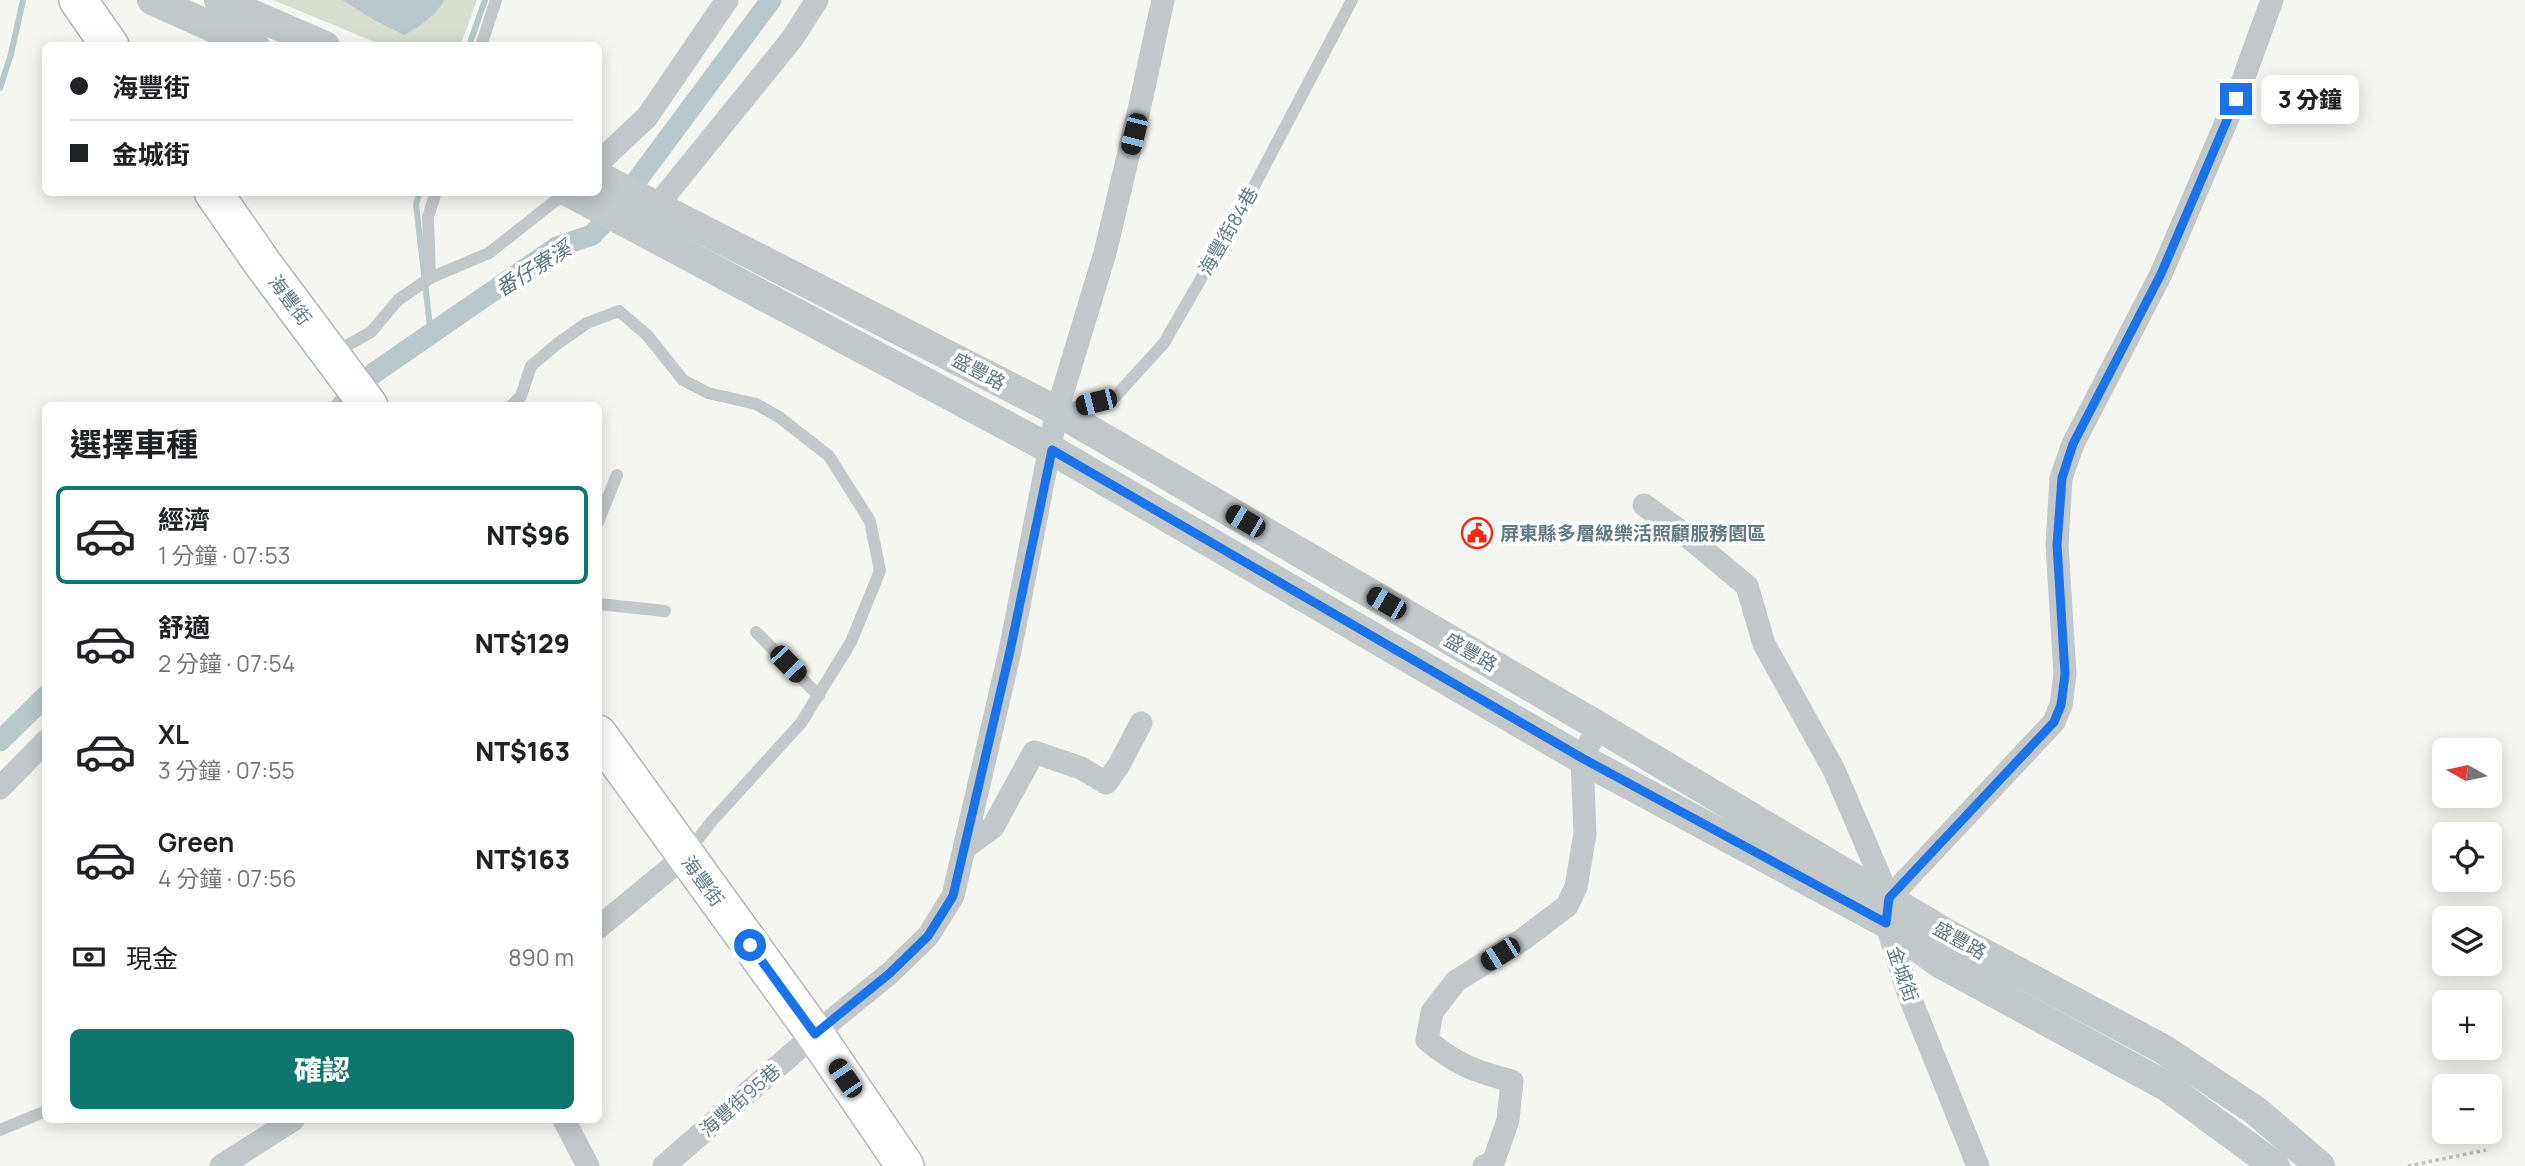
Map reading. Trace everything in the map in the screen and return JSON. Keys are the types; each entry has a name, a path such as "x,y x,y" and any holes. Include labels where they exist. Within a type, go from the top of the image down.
{"main road":[{"path":"79,0 107,42"},
{"name":"海豐街","path":"216,196 366,402"},
{"name":"海豐街","path":"602,740 815,1034 905,1166"}],"street":[{"path":"152,0 246,42"},
{"path":"219,0 315,42"},
{"path":"602,159 647,117 727,0"},
{"path":"647,217 792,39 817,0"},
{"path":"815,1034 890,973 928,936 953,896 1010,651 1052,450 1057,411 1105,253 1163,0"},
{"path":"1887,911 2054,722 2061,705 2065,674 2057,545 2062,478 2073,444 2161,274 2236,99 2272,0"},
{"name":"盛豐路","path":"602,179 647,217 1582,758 1887,911 1947,934 2163,1049 2256,1111 2320,1166"},
{"name":"盛豐路","path":"580,196 647,217 795,275 1057,411 1598,726 1887,911 1938,961 2166,1086 2275,1166"},
{"name":"金城街","path":"1644,505 1687,536 1746,586 1764,644 1834,770 1887,911 1909,995 1978,1166"},
{"path":"966,847 993,827 1034,752 1081,768 1106,783 1119,765 1141,723"},
{"path":"1484,1166 1493,1163 1508,1120 1512,1081 1451,1060 1427,1040 1432,1012 1457,981 1522,940 1567,906 1576,887 1585,834 1582,758 1598,726"},
{"path":"0,788 42,745"},
{"path":"602,925 685,856"},
{"name":"海豐街95巷","path":"664,1166 815,1034"},
{"path":"221,1166 288,1123"},
{"path":"566,1123 588,1166"}],"lane":[{"path":"482,42 496,0"},
{"name":"海豐街84巷","path":"1057,411 1115,397 1164,343 1252,190 1352,0"},
{"path":"430,278 428,217 435,196"},
{"path":"335,361 371,332 398,300 430,278 489,253 564,196"},
{"path":"515,402 521,396 531,366 587,323 619,311 647,335 683,380 708,393 755,404 779,417 829,456 870,521 880,571 851,642 801,723 712,821 685,856"},
{"path":"602,512 617,475"},
{"path":"602,604 665,611"},
{"path":"756,632 819,696"},
{"path":"0,1130 42,1113"}],"path":[{"path":"2408,1166 2486,1150"}],"shaded area":[{"path":"273,0 477,0 461,42 375,42"},
{"path":"342,0 444,0 427,20 404,35"}],"waterway":[{"path":"0,88 23,0"},
{"path":"470,42 485,0"},
{"name":"番仔寮溪","path":"345,402 374,373 557,247 592,235 612,214 771,0"},
{"path":"419,196 416,204 431,335"},
{"name":"番仔寮溪","path":"0,741 42,700"}],"place":[{"name":"屏東縣多層級樂活照顧服務園區","path":"1477,533"}],"route":[{"path":"750,945 815,1034 890,973 928,936 953,896 1010,651 1052,450 1582,758 1886,923 1889,898 2054,722 2061,705 2065,674 2057,545 2062,478 2073,444 2161,274 2236,99"}]}
